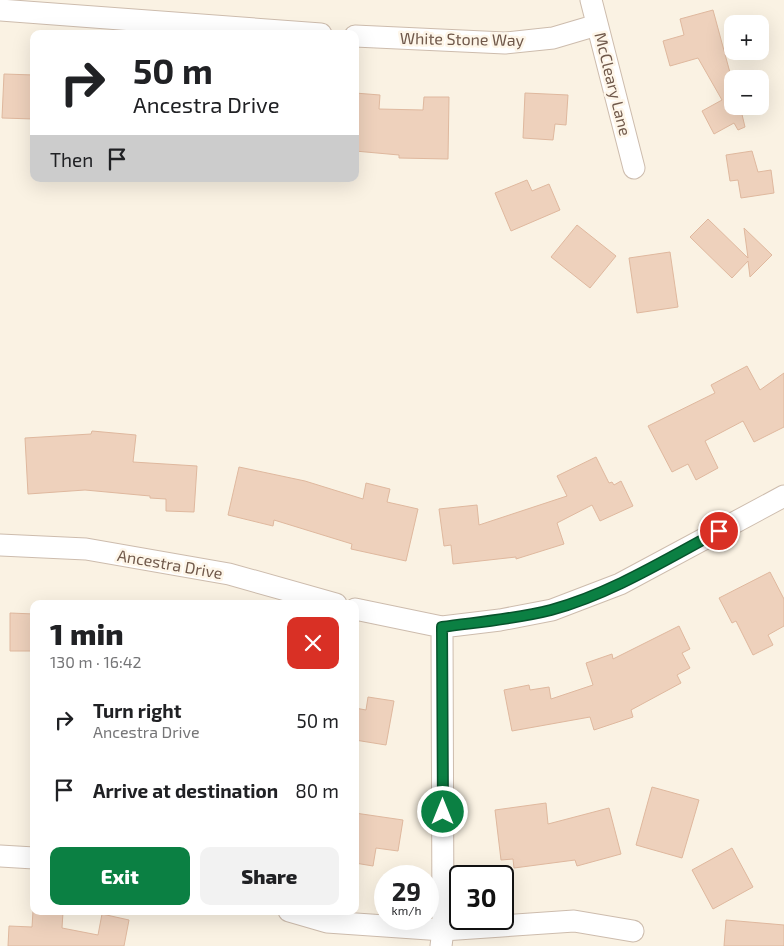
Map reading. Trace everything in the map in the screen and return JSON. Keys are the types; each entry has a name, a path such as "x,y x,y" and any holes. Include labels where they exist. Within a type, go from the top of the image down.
{"street":[{"name":"McCleary Lane","path":"591,0 634,168"},
{"path":"0,10 268,30"},
{"name":"White Stone Way","path":"359,36 505,43 553,38 598,25"},
{"path":"359,610 442,627 500,620 552,610 620,584 784,496"},
{"name":"Ancestra Drive","path":"0,545 96,550 229,574 322,600"},
{"path":"442,627 442,938"},
{"path":"0,856 30,858"},
{"path":"303,915 327,922 442,938 574,921 633,931"}],"building":[{"path":"713,10 724,51 724,60 727,60 729,70 724,70 724,115 742,115 745,127 738,130 734,123 714,134 702,111 722,100 698,58 670,66 663,41 684,35 680,19"},
{"path":"4,74 30,75 30,119 2,118"},
{"path":"359,93 380,95 379,109 423,110 424,97 449,97 448,159 399,158 399,155 359,151"},
{"path":"525,93 568,95 566,125 555,124 553,140 523,138"},
{"path":"752,151 758,172 771,170 774,193 741,198 738,180 730,181 726,155"},
{"path":"527,180 532,191 549,184 560,210 511,231 495,193"},
{"path":"708,219 748,258 744,228 772,255 750,277 748,261 732,278 690,237"},
{"path":"577,225 616,256 590,288 551,257"},
{"path":"670,252 678,307 637,313 629,258"},
{"path":"747,366 760,390 784,373 784,427 754,442 743,421 705,441 718,468 696,480 688,464 672,472 648,426 715,393 711,385"},
{"path":"92,431 136,435 133,462 197,466 194,512 166,511 166,499 150,498 150,496 85,490 28,494 25,438 91,434"},
{"path":"596,457 609,483 612,482 614,485 621,481 633,506 600,521 592,505 557,523 564,544 516,559 516,557 453,564 451,545 444,546 439,509 477,505 479,525 567,496 557,476"},
{"path":"239,467 305,481 363,499 366,483 390,489 387,502 418,509 406,561 351,549 352,544 274,520 273,526 228,515"},
{"path":"770,572 784,599 784,626 768,635 773,645 753,655 736,621 732,623 719,598"},
{"path":"10,613 30,614 30,651 10,651"},
{"path":"679,626 690,649 682,653 690,668 677,675 681,683 631,710 633,717 594,730 590,717 512,731 504,690 529,685 530,690 549,687 551,699 593,685 586,663 612,654 613,659"},
{"path":"368,697 394,701 386,745 359,741 359,709 366,710"},
{"path":"652,787 699,800 682,858 636,845"},
{"path":"546,803 548,824 609,808 621,854 577,866 575,860 514,868 513,859 501,860 495,810"},
{"path":"359,814 403,820 398,851 376,848 373,866 359,864"},
{"path":"732,848 753,887 713,909 692,870"},
{"path":"33,915 63,915 62,928 98,935 102,915 129,920 124,946 8,946 9,926 32,927"},
{"path":"726,920 784,925 784,946 724,946"}],"route":[{"path":"443,812 442,627 500,620 552,610 620,584 719,531"}]}
